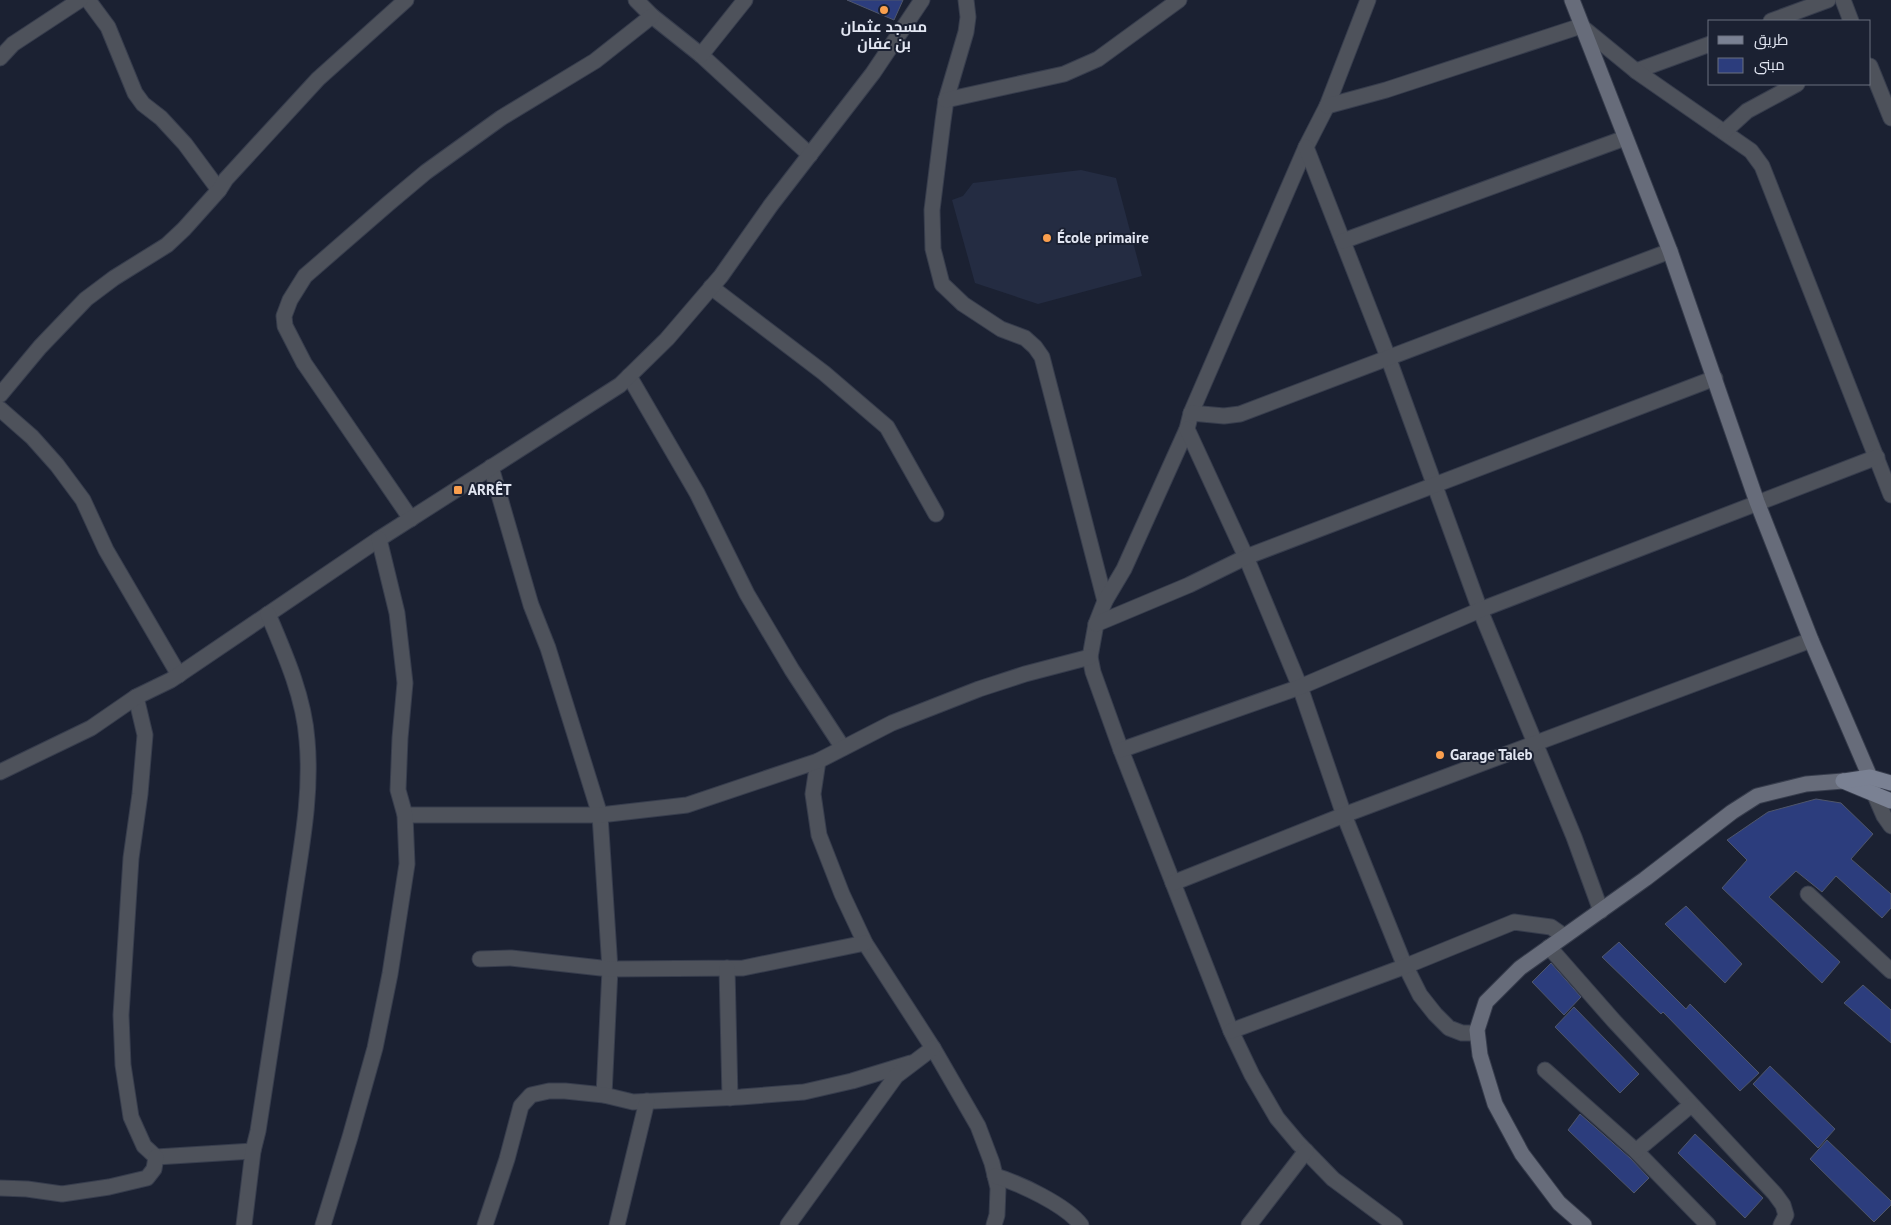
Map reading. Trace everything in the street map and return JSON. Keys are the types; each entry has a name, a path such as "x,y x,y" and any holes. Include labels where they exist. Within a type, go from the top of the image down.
{"main road":[{"path":"1572,0 1670,251 1757,502 1811,640 1870,776 1874,793"},
{"path":"1584,1225 1559,1203 1522,1154 1495,1104 1480,1055 1477,1033 1486,1002 1520,968 1645,879 1732,812 1757,796 1806,784 1843,781 1870,776 1891,783"},
{"path":"1843,781 1891,801"}],"street":[{"path":"0,58 13,44 80,0"},
{"path":"88,0 108,26 135,94 185,144 219,190"},
{"path":"0,395 40,347 86,299 114,278 167,245 184,229 219,190 226,179 318,79 406,0"},
{"path":"636,0 652,16 701,55 810,155"},
{"path":"701,55 745,0"},
{"path":"0,772 92,728 136,697 179,674 379,539 620,386 667,339 711,287 771,205 873,73 922,0"},
{"path":"966,0 968,17 966,32 946,100 932,210 933,249 942,284 964,304 1001,329 1026,338 1042,357 1105,601"},
{"path":"946,100 1064,74 1098,59 1179,0"},
{"path":"1368,0 1327,106 1306,147 1191,413 1187,429 1124,569 1105,601 1096,624 1090,657 1121,750 1231,1030 1252,1075 1277,1118 1306,1151 1333,1179 1395,1225"},
{"path":"1774,20 1828,0"},
{"path":"1843,0 1851,20"},
{"path":"411,519 304,363 284,326 284,316 290,300 305,276 426,172 501,118 595,61 652,16"},
{"path":"1327,106 1414,81 1581,26 1636,71 1751,151 1762,166 1891,495"},
{"path":"1636,71 1708,45"},
{"path":"1871,68 1891,118"},
{"path":"1724,132 1747,111 1795,85"},
{"path":"1343,240 1481,192 1625,138"},
{"path":"1306,147 1388,356 1480,610 1574,837 1600,911"},
{"path":"1191,413 1224,416 1240,414 1388,356 1670,251"},
{"path":"711,287 824,374 887,427 936,514"},
{"path":"629,376 697,493 747,594 792,670 843,748"},
{"path":"1096,624 1189,585 1246,557 1715,378"},
{"path":"0,409 32,437 51,458 83,500 106,550 179,674"},
{"path":"1187,429 1246,557 1300,687 1344,815 1406,966 1420,995 1449,1028 1462,1033 1477,1033"},
{"path":"1121,750 1300,687 1480,610 1876,457"},
{"path":"491,468 532,605 548,648 600,815 610,969 604,1095"},
{"path":"323,1225 374,1048 390,974 407,864 405,815 398,790 405,683 397,613 379,539"},
{"path":"244,1225 253,1151 278,1008 307,805 307,740 301,705 286,656 268,614"},
{"path":"1173,884 1344,815 1811,640"},
{"path":"405,815 600,815 687,805 818,761 892,723 979,689 1024,674 1090,657"},
{"path":"136,697 144,735 140,794 131,858 121,1014 124,1065 131,1117 144,1146 156,1157 253,1151"},
{"path":"818,761 813,794 820,835 842,894 865,943 932,1048 978,1126 992,1163 998,1188 997,1215 994,1225"},
{"path":"1874,793 1884,816 1891,826"},
{"path":"1808,894 1891,971"},
{"path":"1231,1030 1406,966 1514,922 1551,927 1564,936"},
{"path":"480,959 511,958 610,969 743,968 865,943"},
{"path":"1549,947 1691,1105 1776,1194 1783,1205 1786,1215 1781,1225"},
{"path":"727,968 730,1098"},
{"path":"788,1225 896,1076 932,1048"},
{"path":"485,1225 521,1106 531,1095 549,1091 604,1095 633,1102 647,1102 804,1092 852,1081 911,1063"},
{"path":"1545,1070 1636,1151 1708,1225"},
{"path":"617,1225 647,1102"},
{"path":"1636,1151 1691,1105"},
{"path":"1249,1225 1306,1151"},
{"path":"0,1188 27,1189 62,1194 109,1187 147,1178 154,1170 156,1157"},
{"path":"995,1176 1016,1182 1069,1212 1080,1225"}],"shaded area":[{"name":"École primaire","path":"1081,170 1116,178 1142,276 1038,304 975,283 952,200 963,196 973,183"}],"building":[{"name":"مسجد عثمان بن عفان","path":"847,0 903,0 894,20"},
{"path":"1816,799 1841,803 1873,834 1851,859 1891,894 1891,908 1882,918 1836,876 1822,892 1796,871 1769,897 1840,962 1822,983 1722,888 1747,860 1727,840 1768,812"},
{"path":"1686,906 1742,964 1725,983 1665,924"},
{"path":"1619,942 1686,1009 1690,1004 1759,1073 1740,1091 1663,1012 1661,1014 1602,957"},
{"path":"1551,963 1581,997 1564,1015 1532,982"},
{"path":"1863,985 1891,1010 1891,1043 1844,1003"},
{"path":"1574,1007 1639,1074 1620,1093 1555,1027"},
{"path":"1770,1066 1835,1129 1818,1148 1753,1084"},
{"path":"1580,1114 1630,1158 1649,1178 1634,1193 1568,1130"},
{"path":"1695,1134 1763,1198 1745,1218 1678,1153"},
{"path":"1827,1140 1891,1201 1891,1205 1874,1222 1810,1159"}],"place":[{"name":"مسجد عثمان بن عفان","path":"884,10"},
{"name":"École primaire","path":"1047,238"},
{"name":"ARRÊT","path":"458,490"},
{"name":"Garage Taleb","path":"1440,755"}]}
